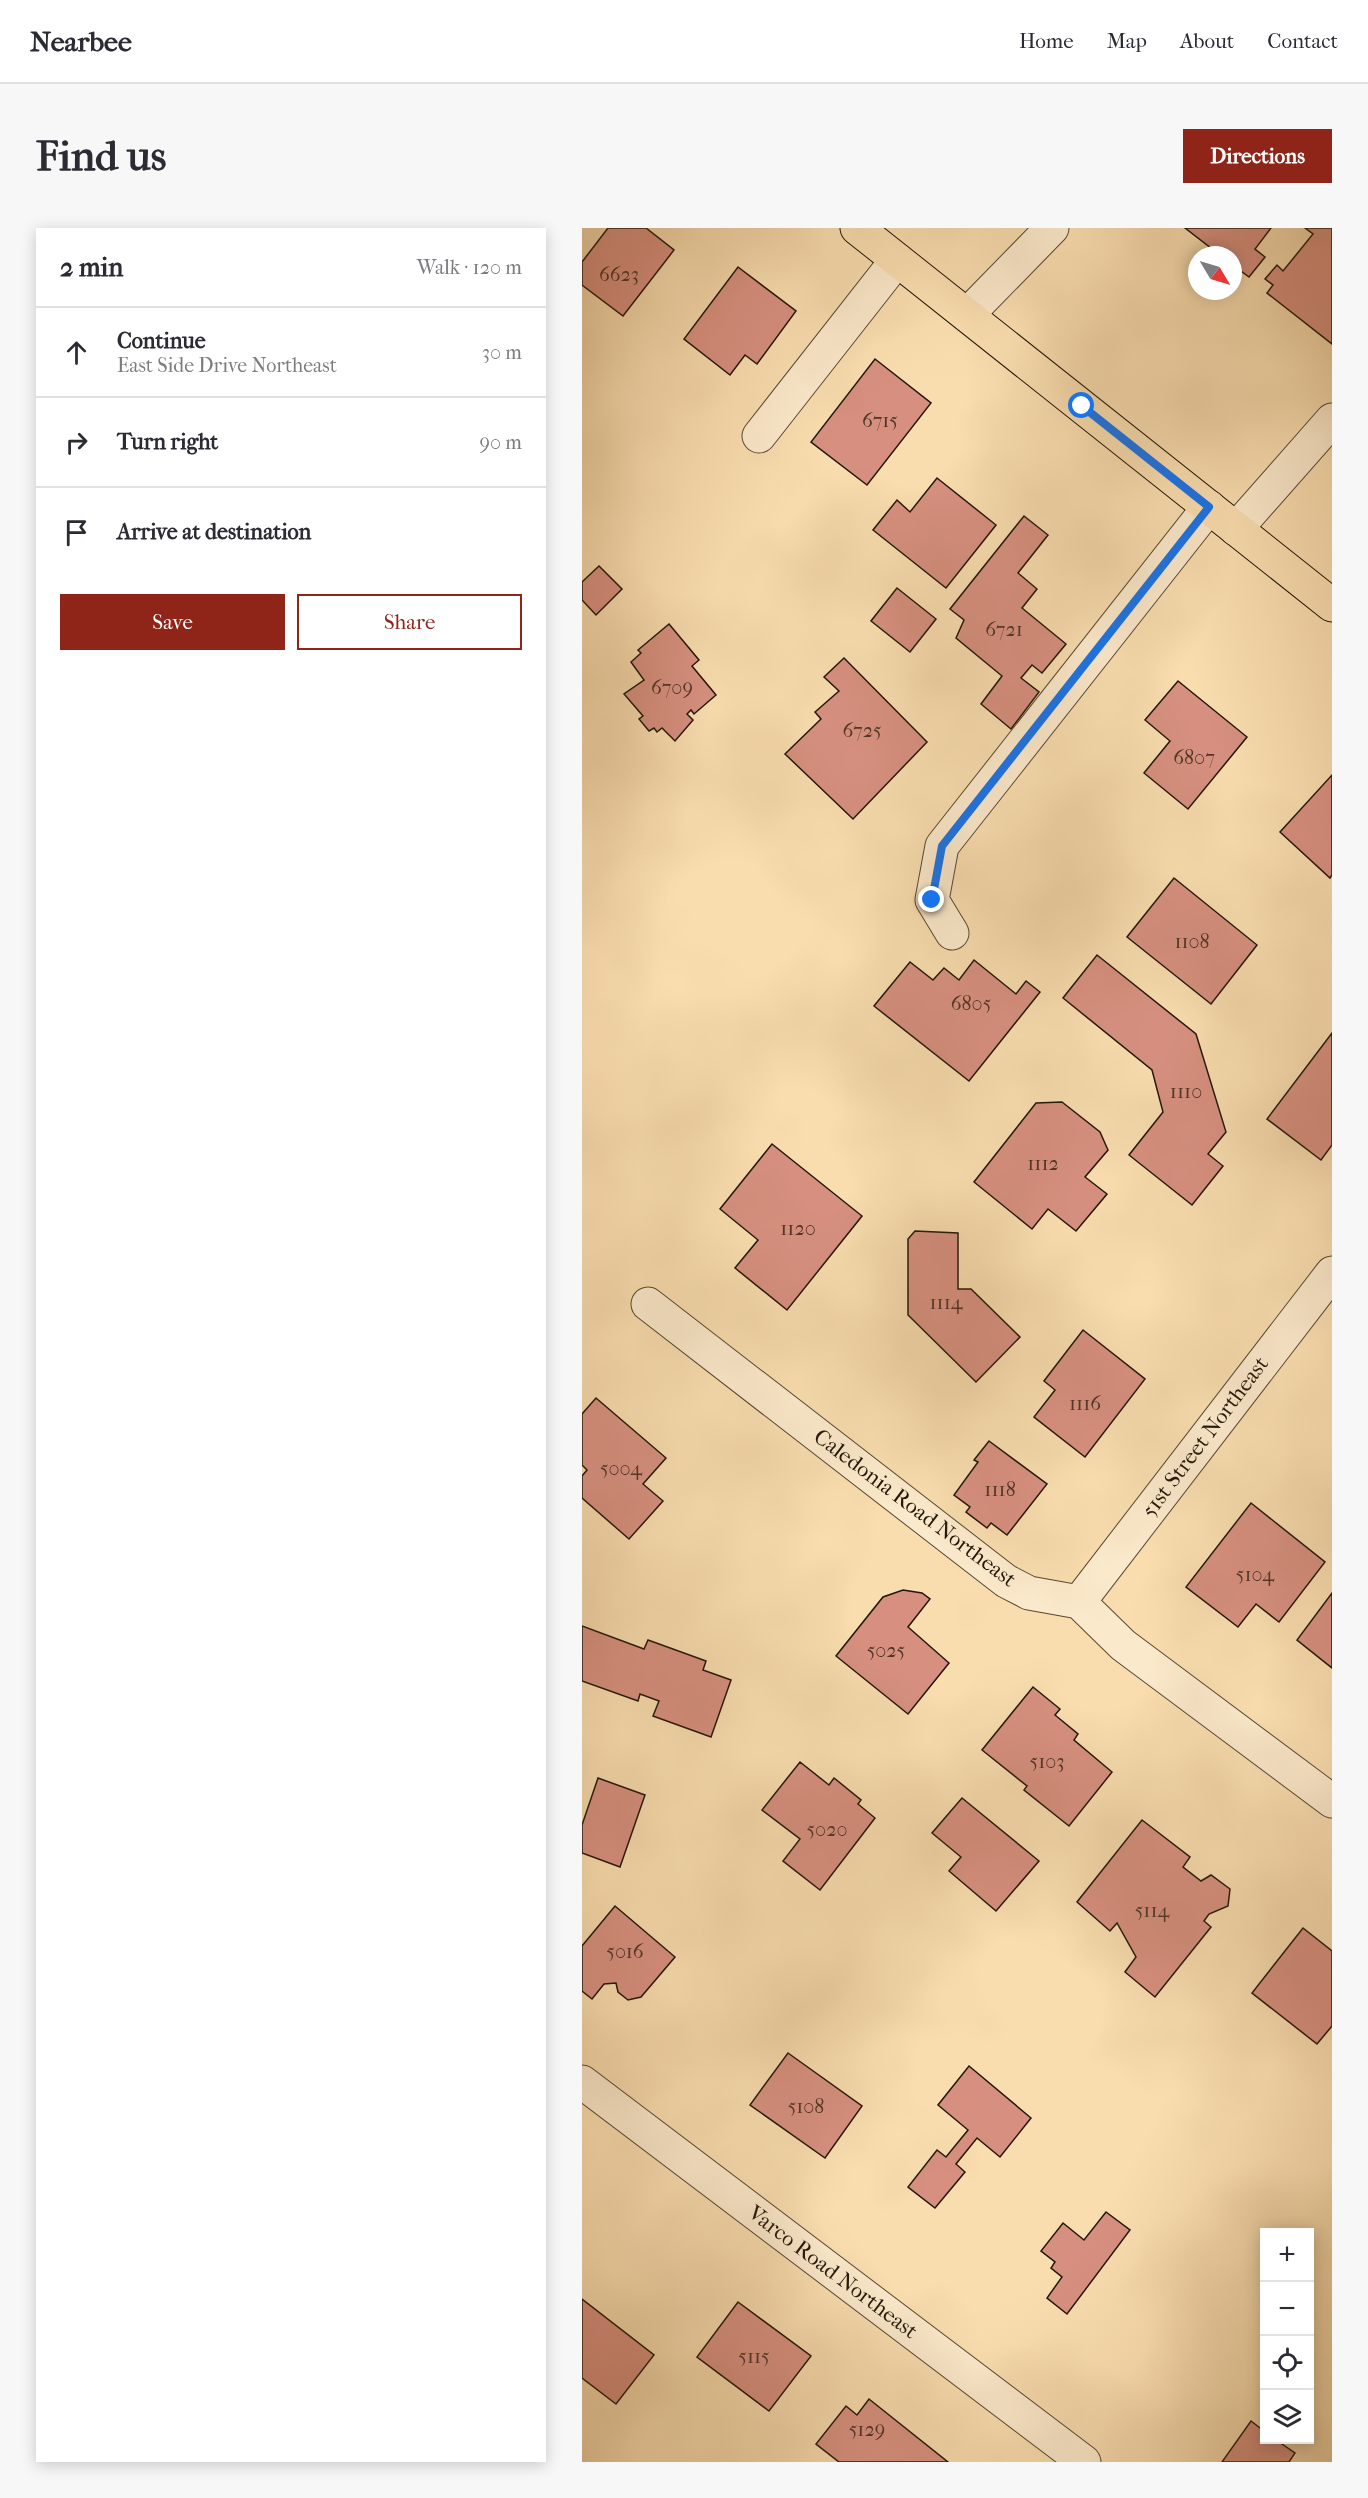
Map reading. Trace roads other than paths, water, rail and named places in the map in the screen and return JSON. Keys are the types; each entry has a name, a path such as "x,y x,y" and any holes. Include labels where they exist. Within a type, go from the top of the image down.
{"main road":[{"path":"857,228 1332,605"}],"street":[{"path":"967,315 1052,228"},
{"path":"759,436 897,260"},
{"path":"1236,529 1332,420"},
{"path":"952,933 932,900 942,846 1209,507"},
{"name":"51st Street Northeast","path":"1079,1602 1332,1273"},
{"name":"Caledonia Road Northeast","path":"648,1304 1006,1581 1029,1593 1079,1602"},
{"path":"1079,1602 1123,1645 1332,1802"},
{"name":"Varco Road Northeast","path":"582,2082 1084,2462"}]}
